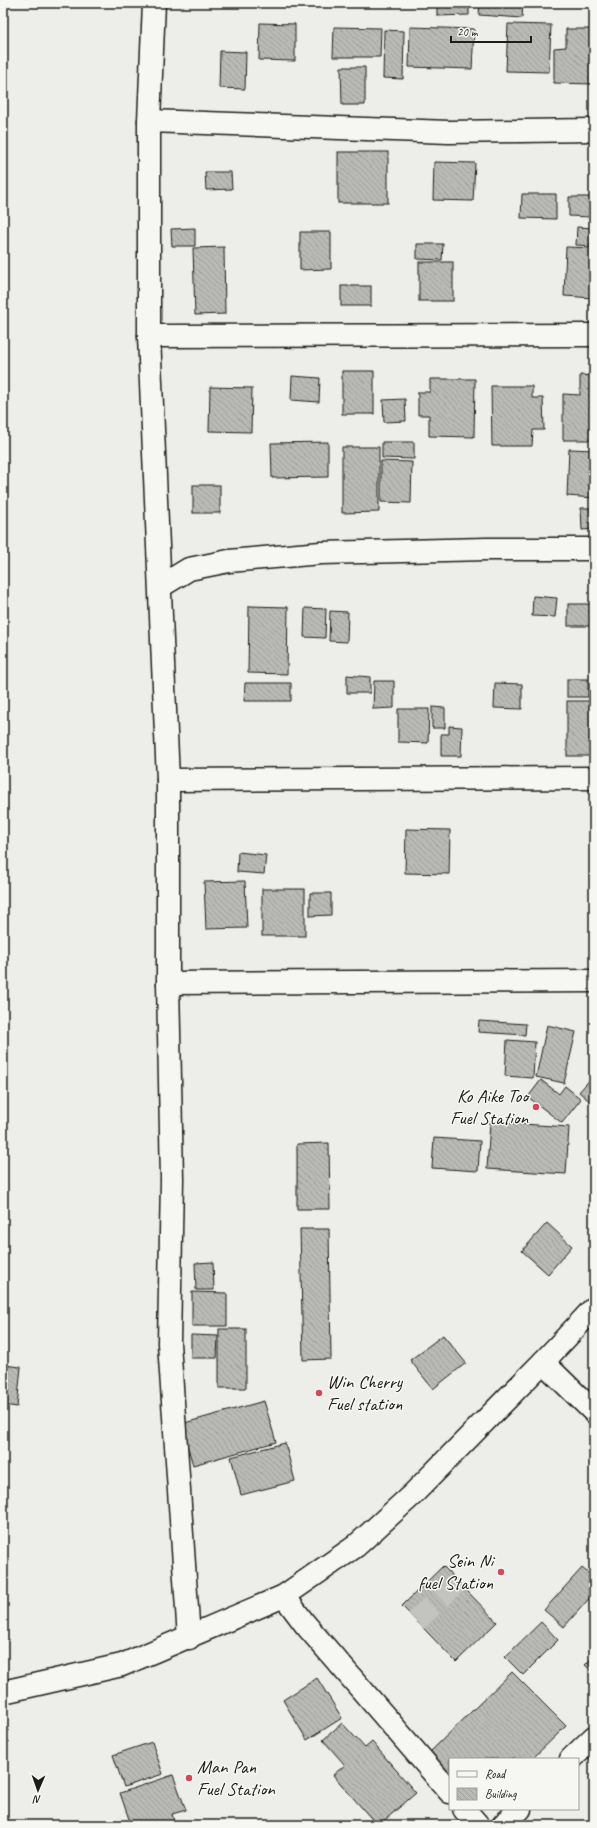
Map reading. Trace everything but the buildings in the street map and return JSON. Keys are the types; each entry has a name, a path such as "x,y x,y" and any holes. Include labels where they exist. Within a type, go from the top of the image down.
{"street":[{"path":"154,3 149,121 149,336 161,586 168,780 168,983 172,1179 169,1343 189,1638"},
{"path":"149,121 448,132 594,130"},
{"path":"149,336 594,335"},
{"path":"161,586 189,569 229,561 321,553 486,549 594,549"},
{"path":"168,780 594,778"},
{"path":"168,983 594,981"},
{"path":"3,1692 122,1666 284,1596 356,1546 412,1495 544,1362 594,1308"},
{"path":"544,1362 594,1412"},
{"path":"284,1596 305,1624 449,1791"},
{"path":"572,1758 594,1737"},
{"path":"465,1810 478,1825"},
{"path":"503,1825 519,1810"}],"tunnel":[{"path":"416,1621 458,1581"}],"place":[{"name":"Ko Aike Too Fuel Station","path":"536,1107"},
{"name":"Win Cherry Fuel station","path":"319,1393"},
{"name":"Sein Ni fuel Station","path":"501,1572"},
{"name":"Man Pan Fuel Station","path":"189,1778"}]}
